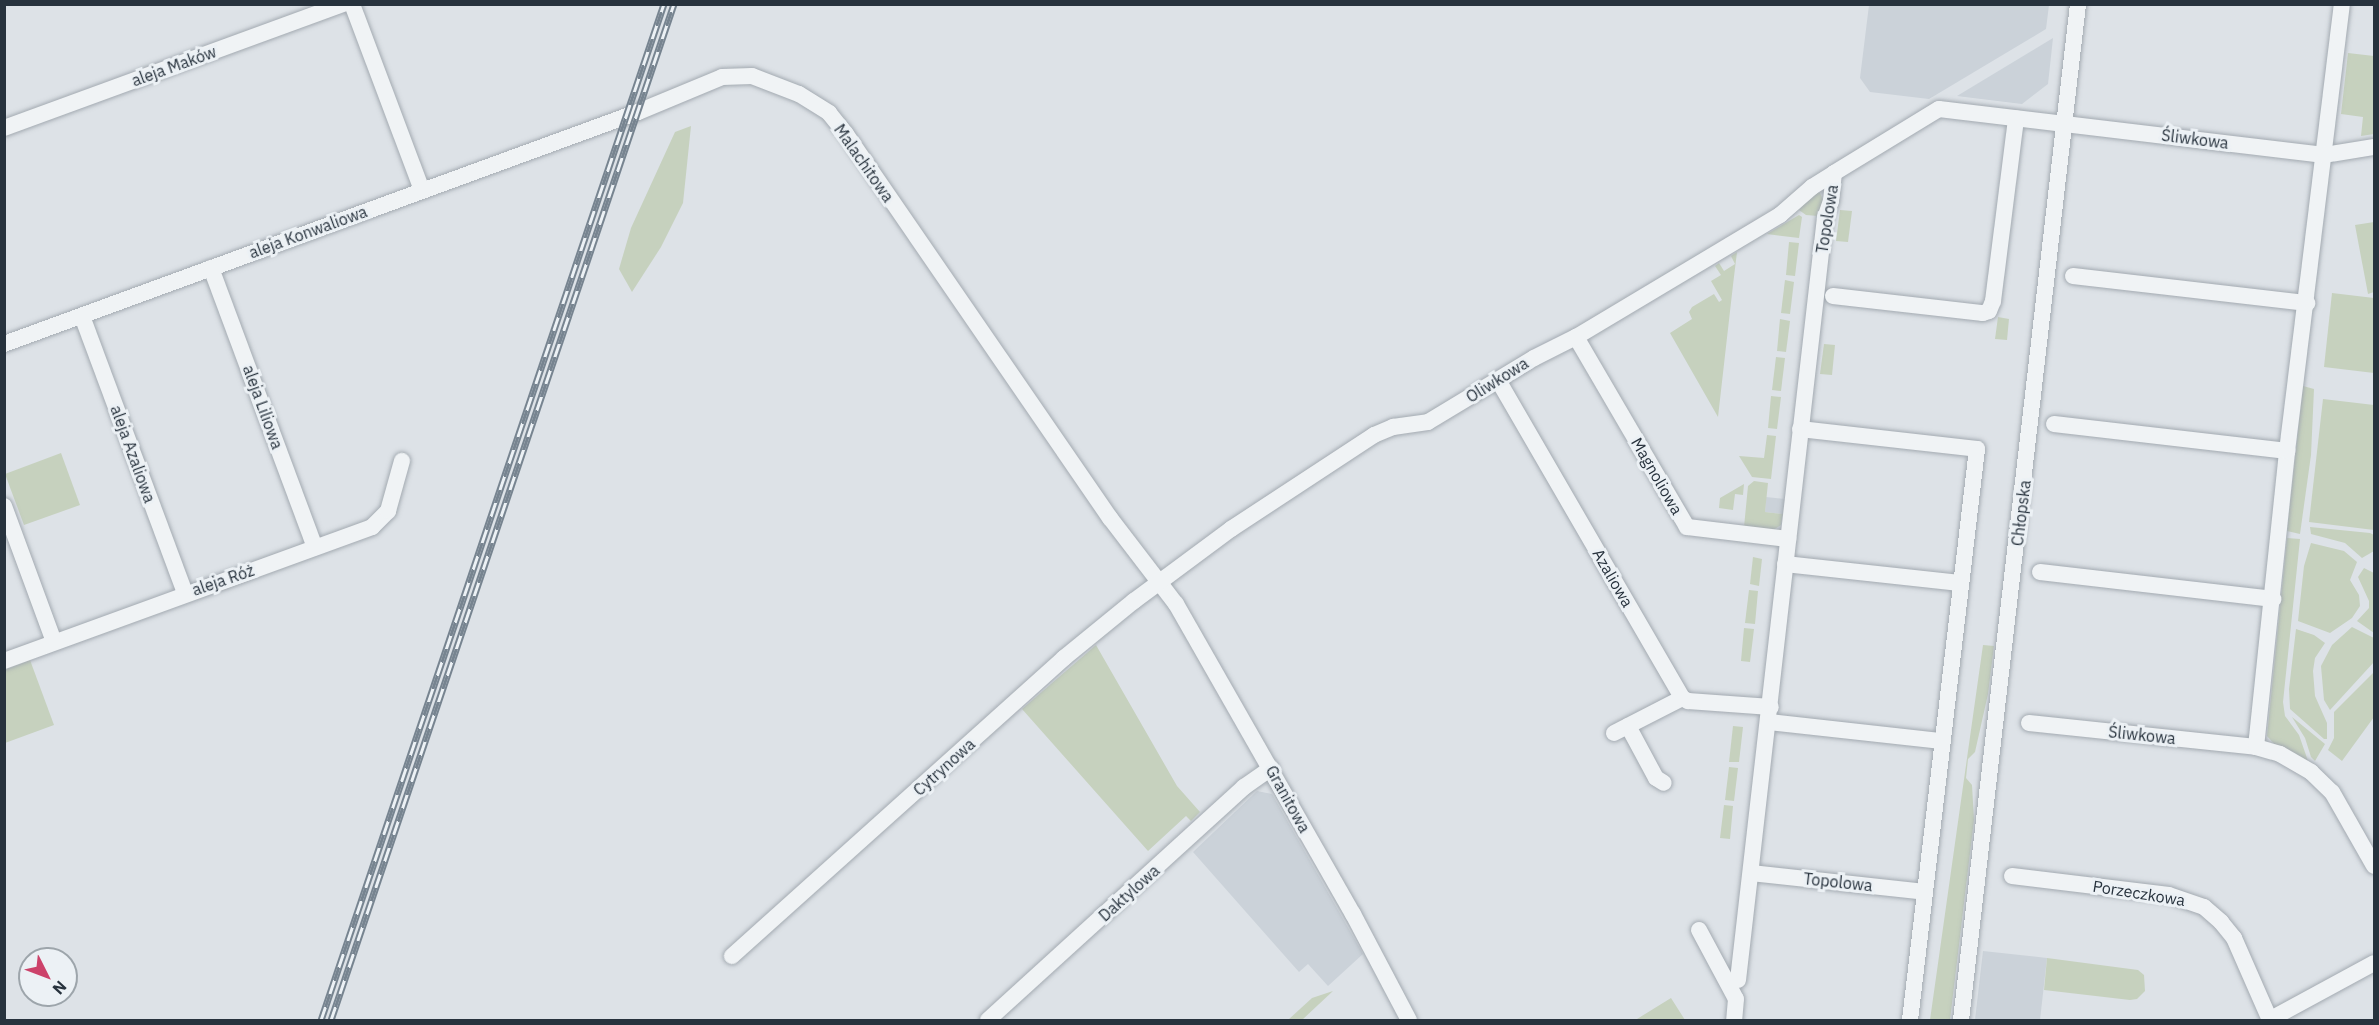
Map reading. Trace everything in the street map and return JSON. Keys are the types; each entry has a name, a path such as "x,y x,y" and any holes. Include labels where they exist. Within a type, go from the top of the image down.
{"street":[{"name":"aleja Maków","path":"4,128 343,4"},
{"path":"352,4 422,190"},
{"name":"Chłopska","path":"1961,1020 2066,125 2078,4"},
{"path":"2256,747 2287,451 2324,155 2336,5"},
{"name":"Malachitowa","path":"611,121 732,75 752,76 793,91 820,106 838,123 1110,518 1159,582"},
{"name":"Topolowa","path":"1738,980 1825,218 1831,201 1834,173 1939,109 2066,125"},
{"path":"1833,296 1983,313 1989,311 1993,301 2016,118"},
{"name":"aleja Konwaliowa","path":"4,344 611,121"},
{"name":"Śliwkowa","path":"2066,125 2324,155 2374,147"},
{"name":"Oliwkowa","path":"1159,582 1288,490 1374,435 1393,427 1428,422 1780,215 1812,187 1834,173"},
{"name":"aleja Liliowa","path":"211,268 315,547"},
{"path":"2073,276 2307,303"},
{"name":"aleja Azaliowa","path":"82,316 184,593"},
{"name":"Magnoliowa","path":"1576,337 1687,527 1788,539"},
{"name":"Azaliowa","path":"1498,380 1682,698"},
{"path":"2054,424 2287,451"},
{"path":"1800,429 1977,449 1910,1020"},
{"name":"aleja Róż","path":"4,661 378,523 392,503 402,461"},
{"path":"4,506 54,642"},
{"path":"1785,564 1960,583"},
{"path":"2040,572 2273,599"},
{"name":"Granitowa","path":"1159,582 1195,635 1271,768 1364,934 1409,1020"},
{"name":"Cytrynowa","path":"732,956 1064,658 1159,582"},
{"path":"1664,783 1656,778 1621,730 1682,698 1688,701 1770,715 1942,741"},
{"name":"Śliwkowa","path":"2029,723 2256,747 2298,763 2326,785 2336,797 2374,867"},
{"name":"Daktylowa","path":"988,1020 1251,781 1271,768"},
{"name":"Topolowa","path":"1751,873 1925,892"},
{"name":"Porzeczkowa","path":"2012,876 2169,895 2194,902 2221,921 2234,938 2269,1020"},
{"path":"1699,930 1736,999 1734,1020"},
{"path":"2269,1020 2374,963"}],"shaded area":[{"path":"1869,4 2049,5 2046,29 1929,99 1870,92 1860,78"},
{"path":"2053,38 2048,84 2022,104 1957,96"},
{"path":"1766,497 1785,499 1783,514 1765,512"},
{"path":"1257,791 1272,794 1363,954 1328,986 1308,964 1299,972 1193,852"},
{"path":"1983,951 2047,958 2040,1020 1975,1020"}],"green space":[{"path":"2348,53 2374,56 2374,134 2361,136 2363,117 2341,114"},
{"path":"691,126 683,203 661,247 632,292 619,269 631,228 675,132"},
{"path":"1814,192 1820,193 1823,200 1818,216 1806,215 1799,210"},
{"path":"1840,210 1852,211 1848,242 1836,241"},
{"path":"1799,215 1802,217 1799,238 1767,234"},
{"path":"2374,222 2374,292 2368,294 2355,225"},
{"path":"1789,242 1799,243 1795,276 1786,275"},
{"path":"1737,252 1718,417 1670,333 1692,319 1689,312 1692,307 1714,294 1719,302 1722,300 1711,281 1721,275 1715,266 1719,263 1724,271 1735,264 1731,256"},
{"path":"1785,280 1794,282 1790,314 1781,313"},
{"path":"2332,293 2374,298 2374,373 2324,367"},
{"path":"1998,317 2009,319 2007,340 1995,339"},
{"path":"1780,319 1790,321 1786,352 1777,351"},
{"path":"1824,344 1835,345 1832,375 1820,374"},
{"path":"1776,357 1785,358 1781,391 1772,390"},
{"path":"2303,386 2314,389 2311,455 2300,534 2287,531"},
{"path":"1771,396 1781,397 1777,429 1768,428"},
{"path":"2323,399 2374,405 2374,530 2309,522"},
{"path":"1767,435 1776,436 1771,479 1752,477 1739,456 1764,458"},
{"path":"61,453 80,505 24,525 5,474"},
{"path":"1754,481 1768,483 1765,512 1783,514 1781,525 1773,530 1744,527 1748,486"},
{"path":"1744,484 1743,495 1735,494 1733,510 1719,508 1720,498"},
{"path":"2310,527 2370,533 2374,535 2374,551 2362,558 2345,543 2311,534"},
{"path":"2287,538 2300,539 2283,702 2285,716 2299,735 2308,761 2275,745 2267,736"},
{"path":"2311,543 2344,551 2357,562 2350,580 2359,595 2360,606 2352,618 2330,633 2298,621 2304,566"},
{"path":"1753,557 1762,559 1759,586 1750,584"},
{"path":"2364,568 2374,573 2374,633 2357,621 2369,608 2369,601 2358,577"},
{"path":"1749,590 1758,591 1755,624 1745,623"},
{"path":"2352,627 2374,638 2374,662 2330,710 2324,700 2321,666 2332,645"},
{"path":"1744,628 1754,629 1750,662 1741,661"},
{"path":"2296,629 2314,635 2325,643 2315,658 2313,671 2315,696 2327,723 2327,739 2324,739 2290,709 2289,689"},
{"path":"1096,645 1177,786 1200,812 1191,821 1186,816 1148,851 1022,709"},
{"path":"1983,645 1994,646 1988,694 1975,752 1968,759 1966,778 1972,785 1974,820 1950,1020 1930,1020"},
{"path":"30,660 54,725 5,743 5,670"},
{"path":"2374,672 2374,717 2342,761 2328,750 2334,738 2334,712"},
{"path":"2292,717 2325,744 2315,761 2311,757 2305,738"},
{"path":"1733,726 1743,727 1739,762 1729,762"},
{"path":"1729,767 1738,768 1734,801 1725,800"},
{"path":"1724,805 1733,806 1730,839 1720,838"},
{"path":"2047,958 2138,970 2144,975 2145,991 2137,999 2130,1000 2044,990"},
{"path":"1333,991 1302,1020 1288,1020 1312,998"},
{"path":"1671,998 1685,1020 1635,1020 1637,1019"}],"railway":[{"path":"321,1020 664,4"},
{"path":"331,1020 674,4"}]}
